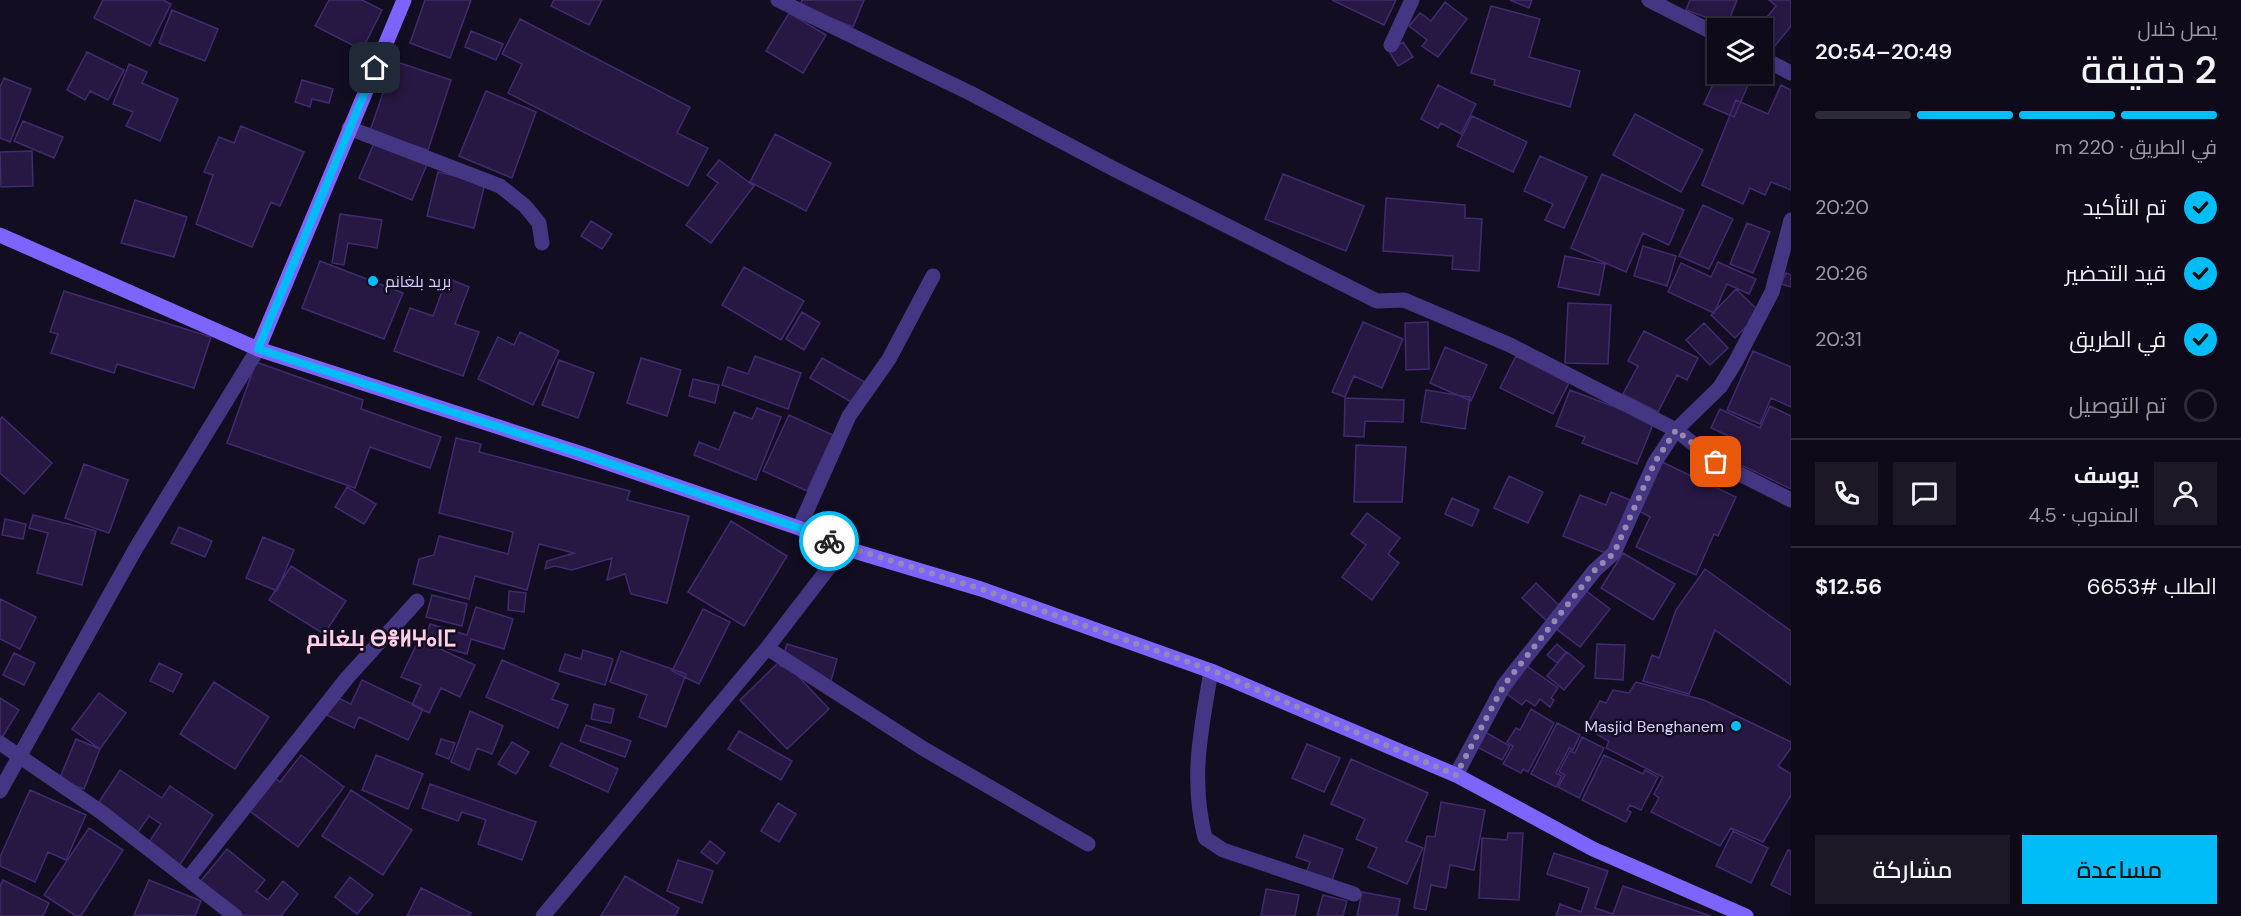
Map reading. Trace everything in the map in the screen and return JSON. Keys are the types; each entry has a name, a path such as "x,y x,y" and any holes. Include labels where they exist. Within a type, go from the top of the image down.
{"main road":[{"path":"258,349 404,0"},
{"path":"0,235 258,349 582,454 799,528 844,548 981,589 1211,670 1456,775 1593,849 1746,916"}],"street":[{"path":"778,0 970,93 1125,175 1377,301 1404,300 1510,345 1676,430 1716,462 1791,500"},
{"path":"1391,45 1412,0"},
{"path":"1649,0 1707,29"},
{"path":"1773,64 1791,74"},
{"path":"349,128 500,186 525,206 539,223 542,243"},
{"path":"1456,775 1504,685 1595,570 1614,553 1655,462 1676,430 1720,387 1757,325 1772,292 1791,220"},
{"path":"799,528 849,416 889,359 933,276"},
{"path":"0,791 136,548 258,349"},
{"path":"543,916 767,648 844,548"},
{"path":"188,879 347,678 417,602"},
{"path":"767,648 924,749 1088,844"},
{"path":"1211,670 1196,756 1199,812 1205,837 1223,850 1354,894"},
{"path":"0,743 188,879 235,916"}],"building":[{"path":"103,0 163,0 171,4 150,46 94,18"},
{"path":"329,0 362,0 382,10 362,50 315,26"},
{"path":"425,0 471,0 450,58 410,43"},
{"path":"554,0 602,0 589,25 551,6"},
{"path":"802,0 864,0 853,27 800,6"},
{"path":"1332,0 1396,0 1384,25"},
{"path":"1510,0 1532,0 1529,8"},
{"path":"1690,0 1737,0 1730,18 1708,18 1686,10"},
{"path":"1769,0 1791,0 1791,26 1773,48 1773,18 1766,18 1776,6"},
{"path":"1445,2 1467,19 1438,57 1422,46 1427,40 1409,26 1420,13 1431,21"},
{"path":"1491,6 1540,19 1529,57 1580,71 1570,107 1494,85 1495,80 1471,73"},
{"path":"172,10 218,29 205,61 159,43"},
{"path":"789,13 826,35 803,73 766,51"},
{"path":"520,19 690,107 677,133 708,148 688,186 508,93 522,64 502,54"},
{"path":"471,31 503,44 496,60 465,47"},
{"path":"1403,42 1413,57 1398,66 1389,51"},
{"path":"87,52 124,70 108,100 90,91 85,100 67,90"},
{"path":"394,61 451,80 428,150 370,131"},
{"path":"129,64 147,72 142,83 178,99 160,141 126,126 133,112 113,104"},
{"path":"4,78 31,89 10,142 0,138 0,87"},
{"path":"302,80 333,89 329,103 312,99 310,107 295,102"},
{"path":"1713,84 1749,84 1734,117 1704,104"},
{"path":"1438,85 1476,104 1461,134 1441,123 1438,128 1421,119"},
{"path":"1781,85 1791,90 1791,190 1771,182 1765,195 1750,188 1743,204 1702,185 1736,100 1768,114"},
{"path":"486,91 536,112 512,178 459,156"},
{"path":"1635,114 1703,150 1681,192 1613,155"},
{"path":"1472,116 1527,142 1513,172 1457,146"},
{"path":"23,121 63,137 54,158 14,141"},
{"path":"241,126 304,152 280,206 271,202 252,247 196,224 213,175 204,172 219,137 234,143"},
{"path":"775,134 831,163 806,211 750,182"},
{"path":"375,141 428,162 412,200 359,178"},
{"path":"32,151 33,186 1,187 0,152"},
{"path":"1540,156 1587,177 1564,228 1545,220 1553,204 1524,191"},
{"path":"719,160 754,186 711,243 686,225 718,183 707,175"},
{"path":"438,172 485,183 474,228 427,216"},
{"path":"1283,174 1364,206 1346,251 1265,219"},
{"path":"1602,174 1684,210 1669,245 1643,233 1626,272 1571,248"},
{"path":"1386,198 1465,205 1465,218 1482,219 1479,271 1452,269 1453,256 1383,251"},
{"path":"135,200 187,217 174,257 121,243"},
{"path":"1703,205 1733,219 1709,269 1679,256"},
{"path":"340,214 382,220 377,248 348,243 344,265 332,263"},
{"path":"591,221 612,234 602,249 581,236"},
{"path":"1747,223 1770,232 1753,273 1730,264"},
{"path":"1643,246 1676,256 1667,286 1634,276"},
{"path":"1565,256 1605,264 1599,295 1558,287"},
{"path":"320,261 403,293 384,339 302,308"},
{"path":"1718,262 1756,279 1749,294 1727,284 1714,313 1668,292 1681,263 1711,277"},
{"path":"744,267 804,301 781,340 722,305"},
{"path":"1786,273 1791,275 1791,287 1781,284"},
{"path":"447,278 469,287 455,324 479,332 463,376 394,351 410,308 433,316"},
{"path":"1736,289 1760,312 1735,338 1711,315"},
{"path":"64,291 211,337 194,388 117,364 114,373 51,353 58,334 50,332"},
{"path":"1568,303 1611,305 1608,364 1565,363"},
{"path":"802,312 820,323 804,350 786,339"},
{"path":"1363,322 1403,339 1382,388 1354,376 1345,397 1332,392"},
{"path":"1428,322 1429,369 1406,370 1405,323"},
{"path":"1704,323 1728,348 1710,365 1686,340"},
{"path":"1644,331 1698,358 1687,380 1677,375 1658,412 1623,394 1638,366 1628,361"},
{"path":"520,332 559,351 533,405 478,379 498,337 514,345"},
{"path":"1445,347 1487,365 1471,401 1430,383"},
{"path":"1753,351 1791,367 1791,407 1771,398 1760,424 1727,410"},
{"path":"755,356 801,373 788,409 722,385 728,367 748,374"},
{"path":"1516,356 1569,383 1553,414 1500,388"},
{"path":"641,358 681,370 667,416 627,403"},
{"path":"822,358 870,385 858,406 810,378"},
{"path":"559,360 594,373 578,418 542,405"},
{"path":"256,362 363,400 361,409 441,437 430,468 370,447 355,488 227,443"},
{"path":"693,379 719,385 715,403 689,396"},
{"path":"1426,390 1470,397 1465,429 1421,422"},
{"path":"1570,390 1654,422 1637,464 1582,443 1585,437 1556,426"},
{"path":"1345,398 1404,400 1403,422 1365,421 1364,437 1344,436"},
{"path":"1770,406 1791,416 1791,489 1722,456 1731,437 1711,428 1720,409 1760,428"},
{"path":"757,408 781,417 756,480 694,455 699,442 719,450 734,412 752,419"},
{"path":"789,415 833,435 807,491 763,471"},
{"path":"2,417 52,463 24,494 0,473 0,420"},
{"path":"456,438 481,444 479,452 630,491 627,500 689,516 667,603 631,594 625,574 607,580 612,558 572,570 555,566 545,569 547,561 574,553 539,544 527,590 475,576 469,599 413,584 419,559 434,555 439,536 508,554 513,532 439,513"},
{"path":"1356,445 1406,447 1402,502 1354,502"},
{"path":"1662,462 1736,497 1718,536 1714,534 1696,575 1636,547 1650,517 1639,511"},
{"path":"84,464 128,480 109,533 65,518"},
{"path":"1509,476 1543,492 1528,523 1494,508"},
{"path":"347,487 376,504 364,524 335,507"},
{"path":"1611,492 1630,500 1608,554 1563,536 1580,495 1606,505"},
{"path":"1452,498 1479,510 1472,526 1445,514"},
{"path":"1367,513 1400,538 1388,554 1399,563 1372,600 1342,577 1366,545 1351,534"},
{"path":"33,515 96,531 82,585 37,573 48,533 29,528"},
{"path":"5,519 26,524 23,539 2,535"},
{"path":"731,521 787,556 744,626 688,592"},
{"path":"179,527 212,541 205,557 171,543"},
{"path":"263,537 294,550 277,591 246,578"},
{"path":"1623,553 1675,584 1653,620 1601,588"},
{"path":"291,566 346,601 324,634 269,600"},
{"path":"1705,569 1791,631 1791,685 1715,630 1689,694 1643,681 1652,655 1659,658 1676,610"},
{"path":"1536,583 1562,608 1549,623 1522,598"},
{"path":"1585,590 1610,609 1580,647 1555,628"},
{"path":"509,591 526,593 524,612 508,610"},
{"path":"432,595 467,604 462,626 426,617"},
{"path":"0,599 36,617 20,649 0,639"},
{"path":"476,607 513,619 504,649 471,639 467,654 424,642 430,624 467,635"},
{"path":"703,609 730,622 699,684 672,671"},
{"path":"419,639 475,665 460,697 441,688 429,713 412,705 421,685 401,677"},
{"path":"787,644 837,659 831,681 780,666"},
{"path":"1557,644 1566,652 1557,663 1547,655"},
{"path":"1597,644 1625,645 1623,680 1595,678"},
{"path":"583,650 613,659 605,685 559,671 565,654 581,659"},
{"path":"621,651 686,674 666,727 639,717 647,695 610,682"},
{"path":"1567,652 1584,666 1564,690 1547,676"},
{"path":"14,653 35,663 24,685 3,675"},
{"path":"782,659 829,709 787,749 740,700"},
{"path":"502,660 559,684 552,699 568,705 558,728 486,697"},
{"path":"159,663 182,674 173,692 150,681"},
{"path":"1527,666 1558,688 1551,698 1554,700 1550,707 1540,699 1535,706 1526,700 1522,705 1507,694"},
{"path":"362,680 423,709 408,740 359,717 354,728 320,712 329,694 351,704"},
{"path":"214,682 269,717 235,769 180,734"},
{"path":"1636,682 1704,700 1791,742 1791,748 1778,766 1791,774 1791,795 1763,842 1731,828 1720,846 1651,812 1659,798 1654,794 1663,777 1606,748 1609,741 1585,728 1600,701 1606,703 1613,690 1629,693"},
{"path":"99,693 126,713 100,749 72,729"},
{"path":"0,698 19,710 1,739 0,738"},
{"path":"594,704 614,709 611,723 591,719"},
{"path":"1531,709 1554,723 1528,772 1523,769 1521,773 1503,764 1513,746 1507,742 1516,728 1520,730"},
{"path":"470,711 503,726 492,754 477,748 469,770 451,762"},
{"path":"1557,723 1580,735 1573,750 1569,748 1556,773 1562,776 1556,787 1531,774"},
{"path":"586,725 631,741 625,757 580,741"},
{"path":"739,731 792,761 781,780 728,749"},
{"path":"1485,732 1510,746 1502,760 1477,747"},
{"path":"1582,737 1604,748 1579,798 1558,787 1565,775 1559,772 1570,751 1575,753"},
{"path":"76,739 100,749 84,789 59,780"},
{"path":"441,739 455,743 449,759 436,754"},
{"path":"512,742 529,752 516,774 498,764"},
{"path":"561,743 618,769 608,792 550,766"},
{"path":"1307,744 1340,758 1324,792 1292,778"},
{"path":"301,755 344,787 298,847 243,806 269,773 280,782"},
{"path":"376,755 423,774 408,809 362,790"},
{"path":"1604,755 1643,774 1645,770 1658,777 1641,810 1630,805 1627,810 1631,812 1626,822 1582,800"},
{"path":"1351,759 1428,793 1406,841 1423,848 1407,884 1368,867 1377,848 1356,839 1365,819 1331,804"},
{"path":"120,770 162,798 170,786 213,815 177,869 145,848 161,824 149,816 138,832 97,805"},
{"path":"430,784 536,822 522,860 478,844 486,820 462,812 458,821 422,808"},
{"path":"30,790 86,815 66,860 48,852 35,882 0,866 0,857"},
{"path":"351,790 412,830 383,875 322,836"},
{"path":"1441,802 1485,810 1474,870 1450,865 1446,888 1431,885 1426,910 1414,908 1427,836 1435,837"},
{"path":"778,803 796,814 779,842 761,831"},
{"path":"89,828 123,850 81,916 76,916 44,895"},
{"path":"1733,831 1768,848 1751,883 1716,866"},
{"path":"1508,833 1523,833 1519,900 1479,898 1482,838 1507,840"},
{"path":"1304,835 1343,849 1330,886 1305,877 1310,862 1296,857"},
{"path":"710,841 725,853 717,864 701,852"},
{"path":"227,849 265,880 256,891 268,900 283,881 298,894 281,916 244,916 200,882"},
{"path":"1788,850 1791,851 1791,895 1771,885"},
{"path":"1554,853 1608,871 1595,908 1613,914 1623,886 1711,916 1556,916 1560,904 1581,912 1589,888 1547,874"},
{"path":"678,860 713,871 702,903 667,891"},
{"path":"625,876 679,908 675,916 601,916"},
{"path":"350,877 373,895 357,914 335,897"},
{"path":"3,880 49,903 43,916 0,916 0,886"},
{"path":"149,880 201,901 195,916 134,915"},
{"path":"421,888 471,913 469,916 407,916"},
{"path":"1266,889 1299,895 1295,916 1261,916"},
{"path":"1362,892 1400,899 1397,916 1357,916"},
{"path":"1323,895 1347,901 1343,916 1317,916"}],"way so far":[{"path":"829,541 844,548 981,589 1211,670 1456,775 1504,685 1595,570 1614,553 1655,462 1676,430 1716,462"}],"place":[{"name":"بريد بلغانم","path":"373,281"},
{"name":"Masjid Benghanem","path":"1736,726"}],"district":[{"name":"بلغانم ⴱⴻⵍⵖⴰⵏⵎ","path":"381,638"}],"route":[{"path":"375,68 258,349 582,454 799,528 829,541"}]}
